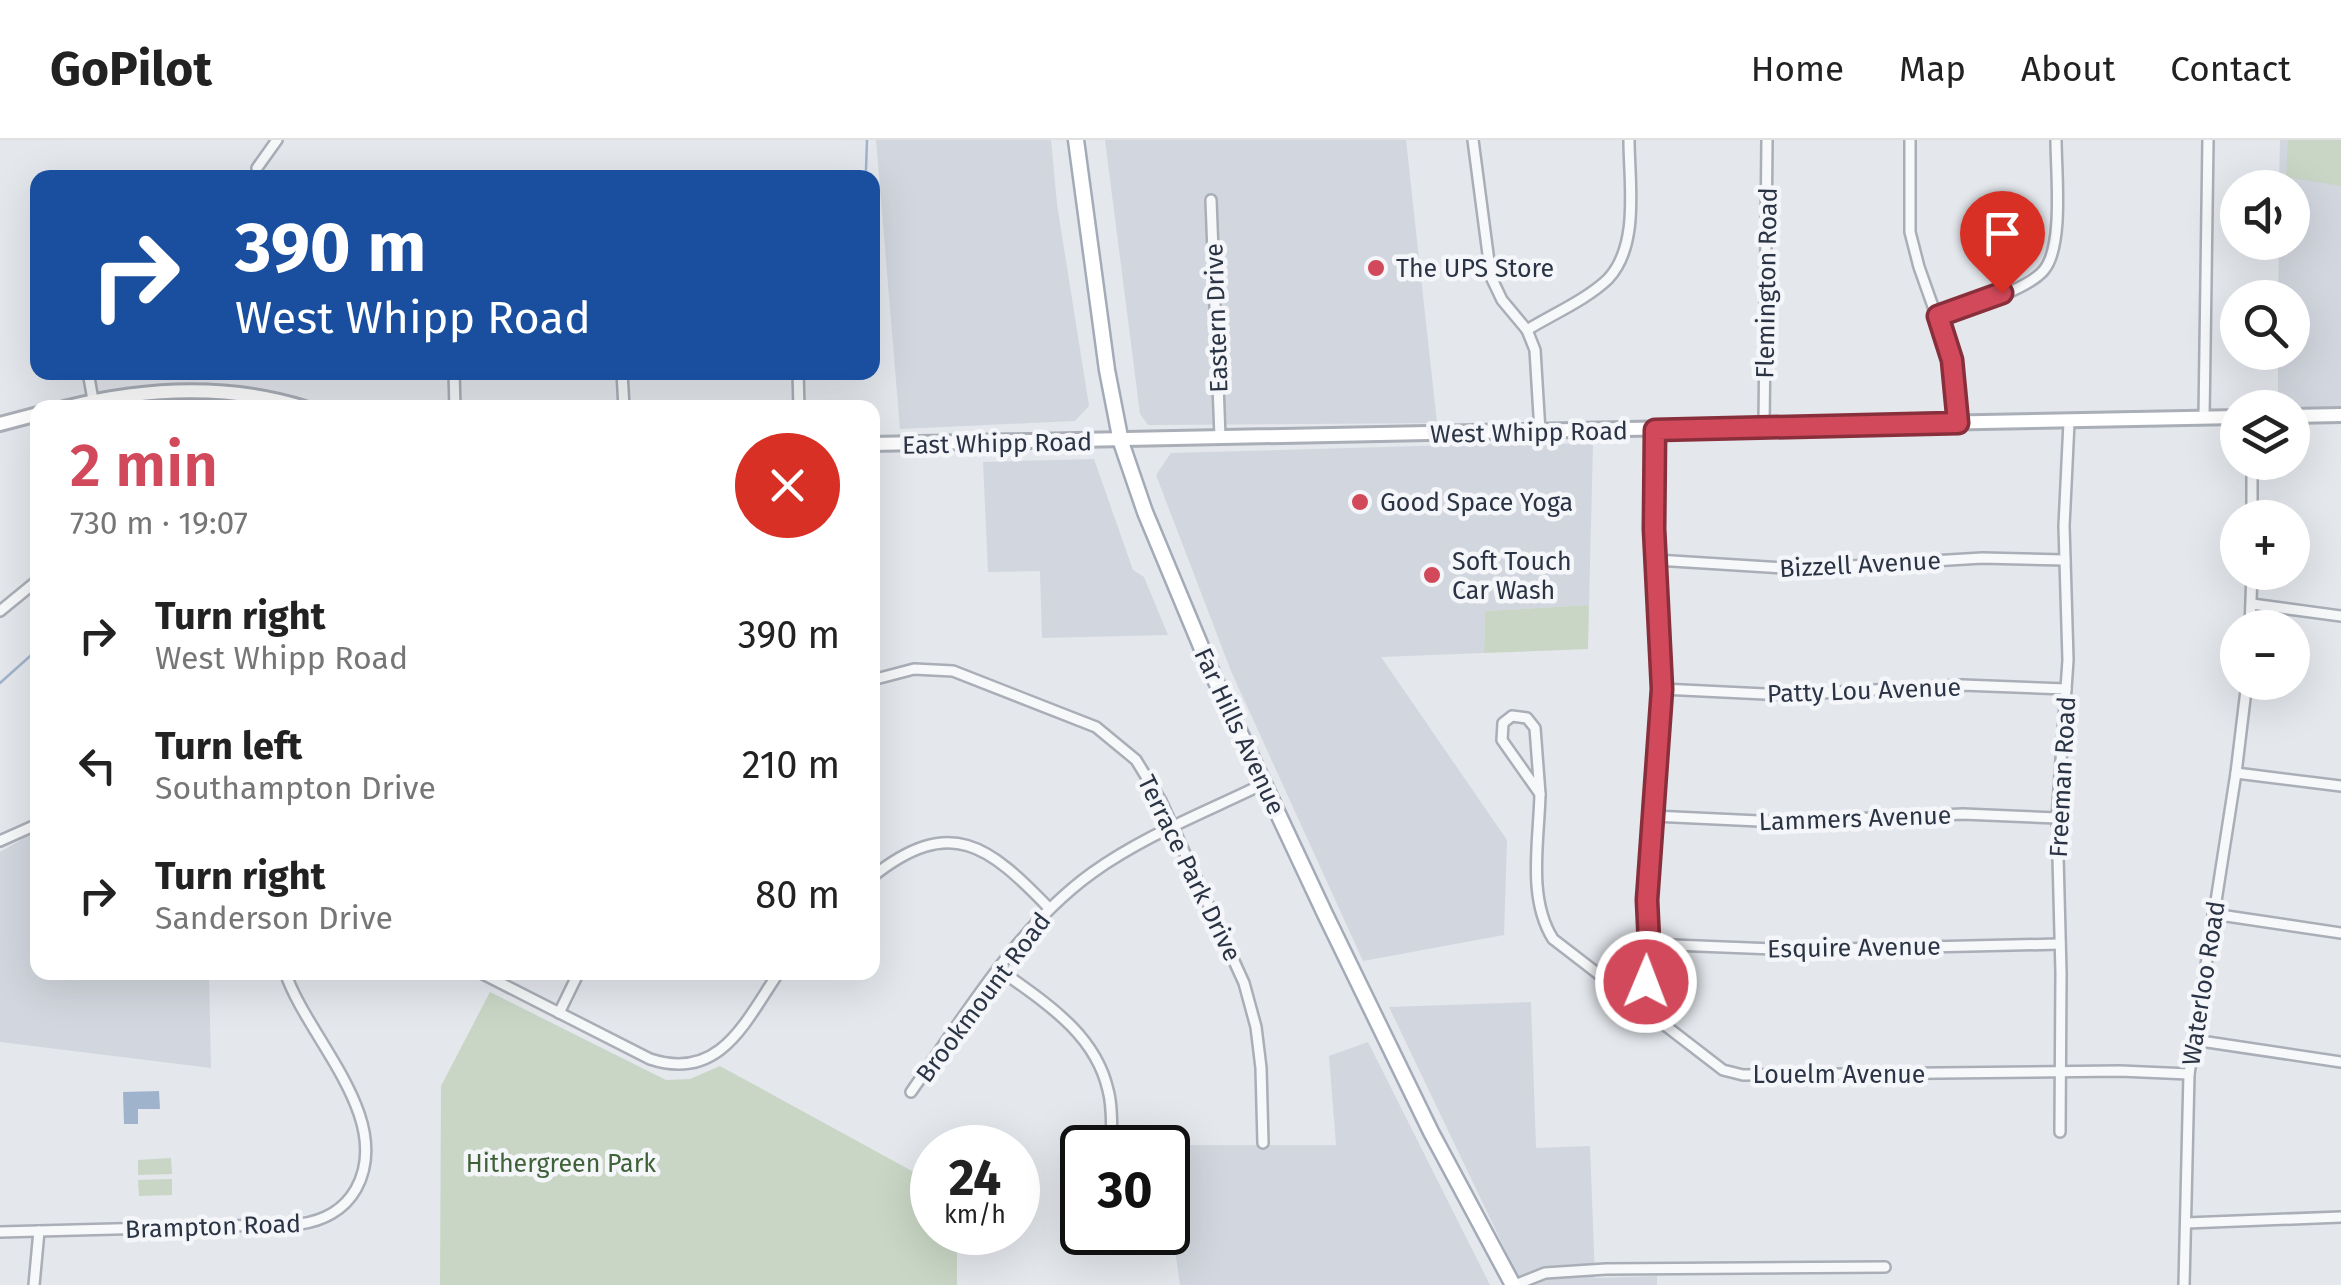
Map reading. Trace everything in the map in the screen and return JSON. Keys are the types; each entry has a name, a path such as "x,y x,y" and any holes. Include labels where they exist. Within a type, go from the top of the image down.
{"main road":[{"name":"Far Hills Avenue","path":"1076,140 1106,368 1121,442 1173,582 1263,784 1431,1132 1514,1285"}],"street":[{"path":"257,168 277,140"},
{"path":"1473,140 1491,277 1502,300 1527,330 1538,362 1540,432"},
{"path":"1527,330 1602,283 1615,269 1628,231 1629,140"},
{"name":"Flemington Road","path":"1764,426 1768,140"},
{"path":"1910,140 1910,232 1918,268 1952,360 1958,423"},
{"path":"1938,316 2028,282 2047,266 2055,246 2056,140"},
{"path":"2204,418 2208,140"},
{"name":"Eastern Drive","path":"1212,200 1220,437"},
{"path":"89,380 93,400 156,391 207,390 276,400"},
{"path":"2310,416 2341,415"},
{"path":"0,424 30,416"},
{"name":"West Whipp Road","path":"1121,442 2220,418"},
{"name":"Freeman Road","path":"2060,1132 2057,818 2066,689 2069,422"},
{"path":"1634,1001 1649,973 1647,900 1662,689 1655,430"},
{"name":"East Whipp Road","path":"880,444 1121,442"},
{"name":"Bizzell Avenue","path":"1656,560 1801,569 1982,558 2065,560"},
{"path":"0,610 30,586"},
{"path":"2252,590 2252,610"},
{"path":"2252,604 2341,616"},
{"name":"Terrace Park Drive","path":"880,678 914,669 953,671 1096,727 1136,760 1233,953 1252,1006 1261,1068 1262,1142"},
{"name":"Patty Lou Avenue","path":"1662,689 1804,695 1962,685 2066,689"},
{"name":"Waterloo Road","path":"2184,1285 2188,1074 2244,700"},
{"path":"1512,716 1527,718 1535,728 1540,794 1502,740 1503,723 1512,716"},
{"path":"2236,773 2341,786"},
{"name":"Brookmount Road","path":"911,1092 1049,908 1116,857 1263,784"},
{"name":"Louelm Avenue","path":"1540,794 1537,896 1544,924 1562,948 1719,1068 1735,1074 2188,1074"},
{"name":"Lammers Avenue","path":"1653,816 1782,822 1964,814 2057,818"},
{"path":"0,841 30,828"},
{"path":"880,872 914,849 955,843 993,856 1049,908"},
{"path":"2212,914 2341,932"},
{"name":"Esquire Avenue","path":"1648,944 1814,950 2060,944"},
{"path":"1000,970 1068,1022 1091,1051 1109,1092 1111,1125"},
{"name":"Brampton Road","path":"0,1232 300,1224 324,1218 349,1200 366,1160 368,1147 362,1123 347,1086 302,1012 288,980"},
{"path":"495,980 650,1059 689,1065 709,1059 728,1044 772,980"},
{"path":"559,1012 575,980"},
{"path":"2194,1040 2341,1062"},
{"path":"2186,1223 2341,1217"},
{"path":"34,1285 39,1231"},
{"path":"1514,1285 1544,1273 1595,1269 1885,1267"}],"shaded area":[{"path":"876,140 1051,140 1057,204 1089,406 1075,421 900,429"},
{"path":"1105,140 1406,140 1437,423 1148,425 1140,414"},
{"path":"2280,140 2341,140 2341,415 2310,416 2310,390 2278,390 2278,370 2310,370 2310,280 2278,280 2279,260 2310,260 2310,170 2279,170"},
{"path":"1593,444 1589,605 1485,611 1484,653 1381,657 1507,840 1504,935 1363,961 1231,671 1156,475 1171,453"},
{"path":"1094,459 1133,570 1144,577 1168,635 1042,638 1040,571 988,572 983,462"},
{"path":"30,835 30,980 209,980 211,1068 0,1042 0,852"},
{"path":"1531,1002 1536,1148 1590,1146 1595,1278 1657,1276 1657,1285 1522,1285 1389,1007"},
{"path":"1368,1042 1490,1285 1180,1285 1176,1255 1190,1255 1190,1145 1336,1145 1329,1056"}],"green space":[{"path":"2288,140 2341,140 2341,186 2310,181 2310,170 2286,170"},
{"path":"1589,605 1588,649 1484,653 1485,611"},
{"name":"Hithergreen Park","path":"490,992 666,1080 690,1079 720,1066 910,1170 910,1255 957,1255 957,1285 440,1285 441,1086"},
{"path":"171,1158 172,1174 138,1175 138,1160"},
{"path":"172,1179 172,1195 139,1196 138,1180"}],"water":[{"path":"159,1091 160,1109 138,1109 138,1124 124,1124 123,1092"}],"waterway":[{"path":"866,170 867,140"},
{"path":"0,683 30,656"}],"place":[{"name":"The UPS Store","path":"1376,268"},
{"name":"Good Space Yoga","path":"1360,502"},
{"name":"Soft Touch Car Wash","path":"1432,575"}],"route":[{"path":"1646,982 1650,964 1647,900 1662,689 1654,529 1655,430 1958,423 1956,380 1938,316 2002,293"}]}
